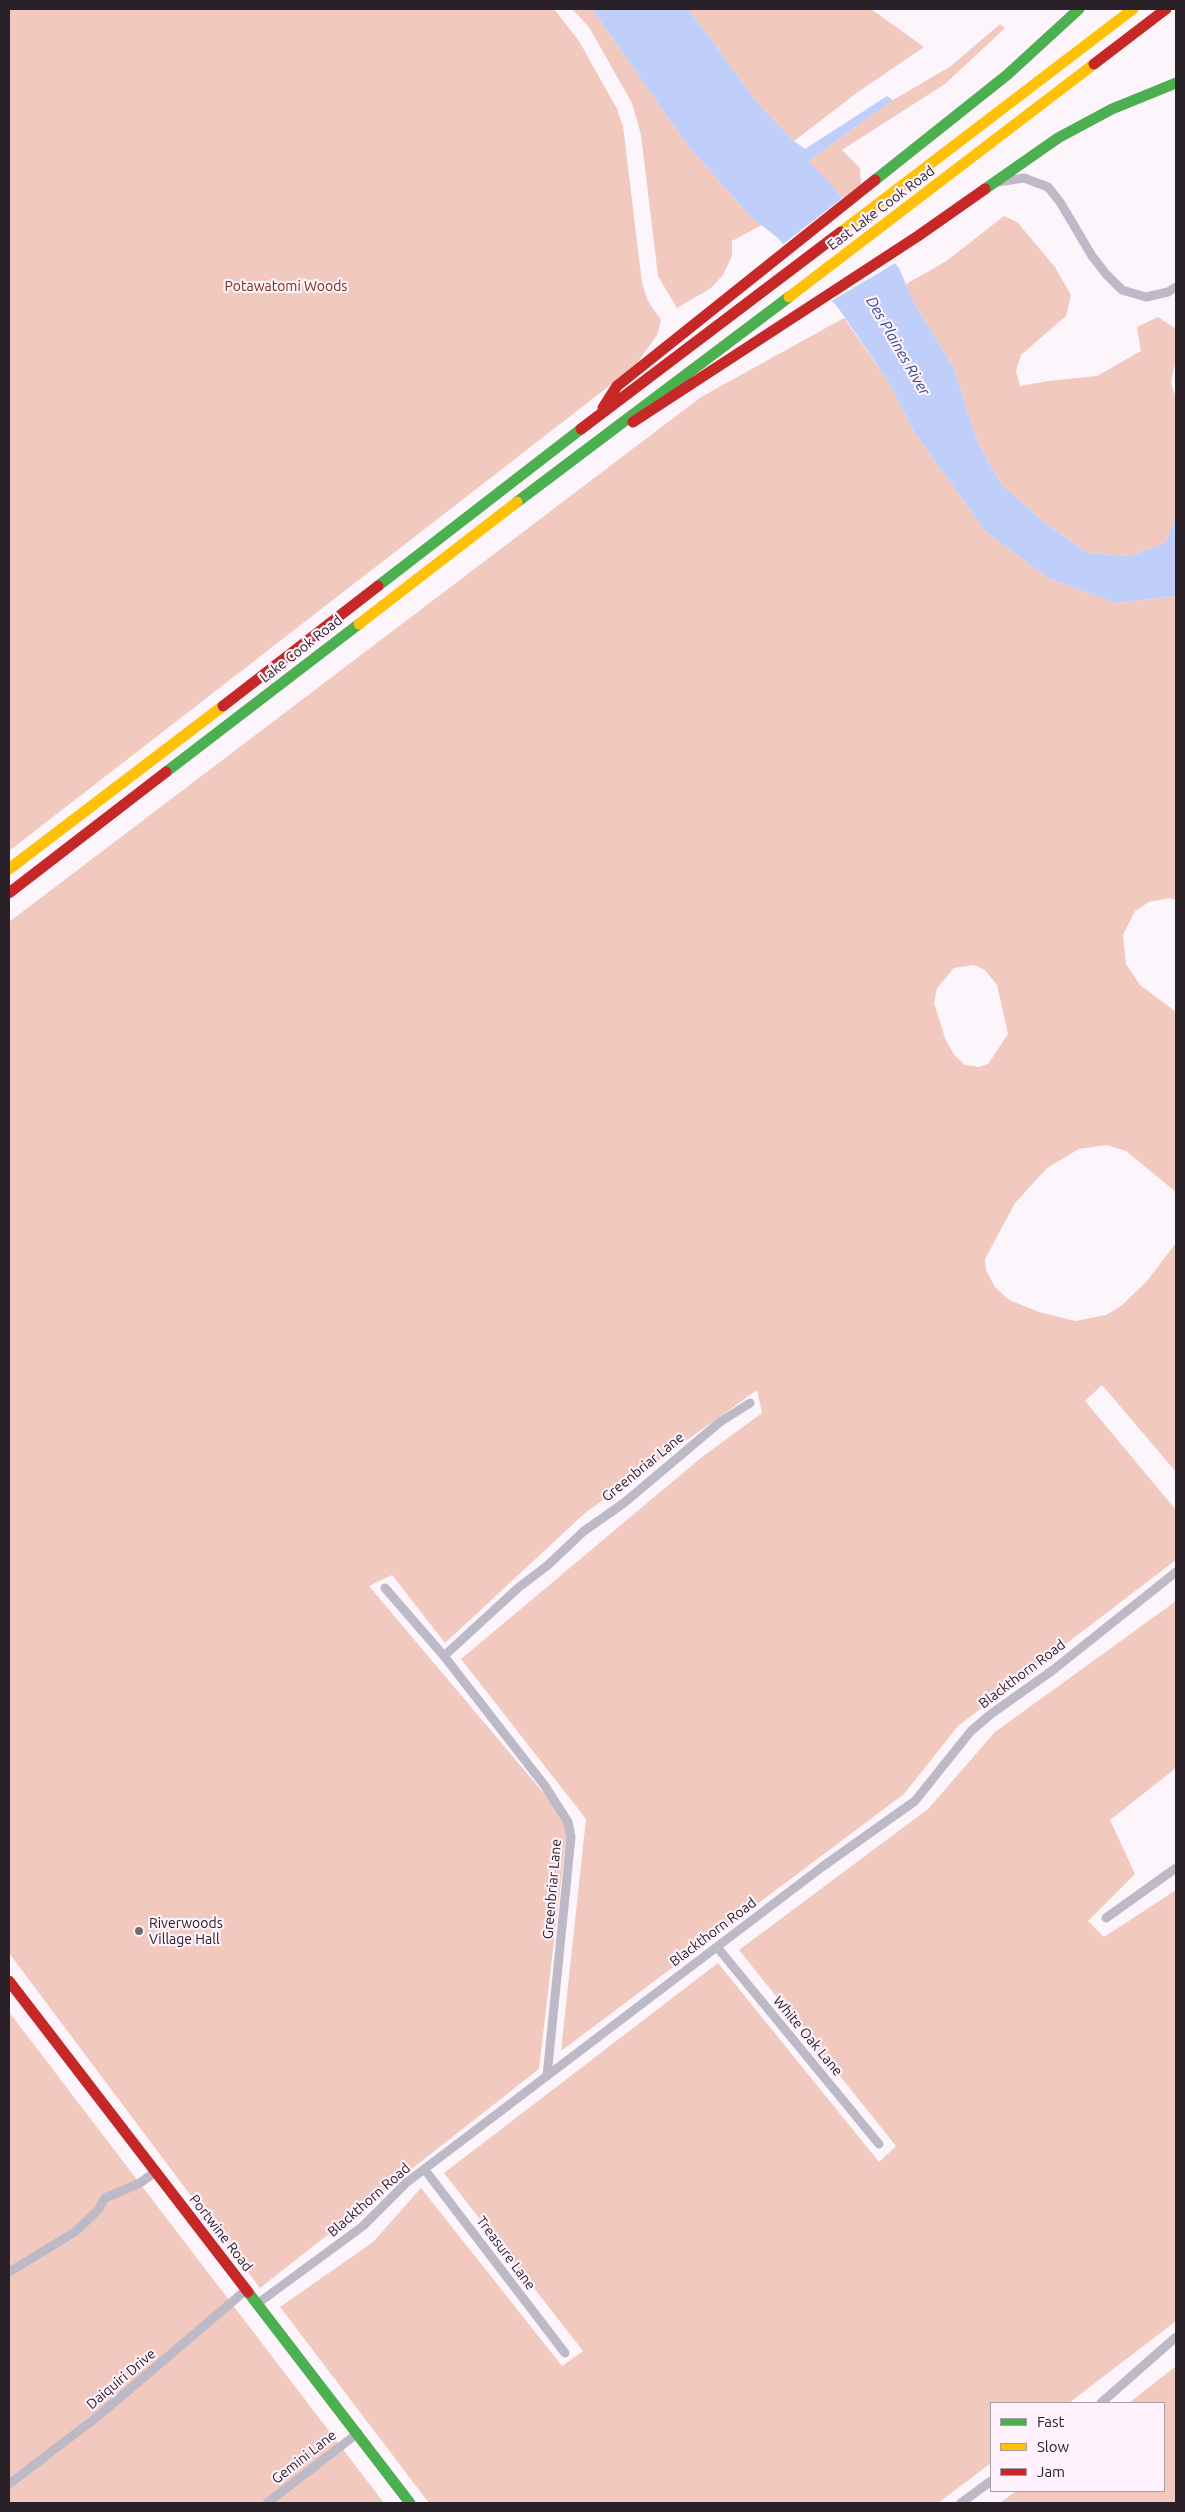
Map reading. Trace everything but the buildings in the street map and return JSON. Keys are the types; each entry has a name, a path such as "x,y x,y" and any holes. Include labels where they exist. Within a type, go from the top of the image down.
{"main road":[{"path":"599,414 617,386 1007,75 1079,9"},
{"name":"East Lake Cook Road","path":"599,414 794,268 1133,9"},
{"name":"East Lake Cook Road","path":"612,428 807,284 1166,9"},
{"path":"612,428 634,422 898,249 1073,130 1112,109 1176,84"},
{"name":"Lake Cook Road","path":"9,869 599,414"},
{"name":"Lake Cook Road","path":"9,893 612,428"},
{"name":"Portwine Road","path":"9,1981 410,2503"}],"street":[{"path":"993,183 1024,178 1048,187 1060,202 1092,256 1122,290 1146,297 1168,292 1176,287"},
{"name":"Greenbriar Lane","path":"444,1656 595,1521 624,1503 720,1422 750,1403"},
{"name":"Blackthorn Road","path":"257,2304 363,2226 390,2197 547,2076 822,1867 915,1801 972,1732 991,1714 1053,1670 1176,1572"},
{"name":"Greenbriar Lane","path":"385,1588 444,1656 545,1786 568,1822 571,1837 547,2076"},
{"path":"1106,1918 1176,1868"},
{"name":"White Oak Lane","path":"716,1947 879,2144"},
{"name":"Treasure Lane","path":"425,2170 565,2353"},
{"path":"9,2272 75,2232 98,2210 105,2198 140,2183 156,2172"},
{"name":"Daiquiri Drive","path":"9,2484 97,2417 246,2290"},
{"path":"1102,2402 1176,2337"},
{"name":"Gemini Lane","path":"267,2503 358,2433"},
{"path":"961,2503 990,2482"}],"green space":[{"name":"Potawatomi Woods","path":"9,9 554,9 579,41 617,109 623,126 642,283 648,301 661,320 657,335 635,366 9,851"},
{"path":"572,9 592,9 688,146 750,216 762,225 732,241 732,256 723,275 711,288 677,308 658,276 641,135 632,103 589,27"},
{"path":"688,9 871,9 924,47 858,92 794,141 760,106"},
{"path":"1000,24 1005,28 945,84 842,150 860,168 861,184 843,198 809,161 893,100 951,66"},
{"path":"1004,216 1017,222 1055,267 1071,295 1066,316 1021,355 1016,371 1020,386 1097,376 1141,351 1137,327 1158,317 1176,329 1176,357 1171,383 1176,398 1176,516 1165,543 1130,556 1087,553 1045,523 1001,484 977,441 954,368 914,303 906,284 945,262"},
{"path":"844,318 888,381 914,432 986,532 1048,578 1116,603 1176,596 1176,900 1169,898 1149,902 1135,911 1123,935 1126,964 1140,985 1176,1012 1176,1192 1126,1151 1107,1145 1079,1149 1047,1168 1015,1203 985,1259 986,1270 995,1287 1009,1300 1039,1312 1075,1321 1106,1315 1121,1306 1147,1281 1176,1243 1176,1472 1102,1385 1085,1401 1176,1510 1176,1560 958,1726 904,1794 561,2051 586,1819 461,1659 702,1457 762,1413 757,1390 585,1513 445,1643 392,1575 369,1586 568,1822 539,2069 260,2288 9,1953 9,922 701,397","holes":["974,965 985,970 997,985 1008,1034 988,1064 979,1067 965,1065 954,1055 945,1038 934,1003 937,988 954,968"]},
{"path":"1176,1601 1176,1768 1110,1820 1135,1874 1088,1921 1104,1937 1176,1890 1176,2321 1070,2402 990,2402 990,2464 938,2503 429,2503 280,2307 373,2242 421,2188 562,2366 583,2351 444,2173 718,1963 879,2162 896,2146 739,1950 928,1809 995,1732"},
{"path":"9,2012 384,2503 9,2503"},
{"path":"1176,2366 1176,2503 1000,2503 1015,2492 1165,2492 1165,2402 1130,2402"}],"water":[{"name":"Des Plaines River","path":"592,9 688,9 760,106 794,141 805,149 887,96 893,100 809,161 831,184 899,268 914,303 954,368 977,441 1001,484 1045,523 1087,553 1130,556 1165,543 1176,516 1176,596 1116,603 1048,578 986,532 914,432 888,381 839,309 778,238 750,216 688,146"}],"pier":[{"path":"845,196 897,262 830,302 782,245"}],"traffic: fast":[{"path":"875,180 1007,75 1079,9"},
{"path":"985,189 1058,138 1112,109 1176,83"},
{"path":"517,502 789,297"},
{"path":"378,586 581,429"},
{"path":"166,772 359,624"},
{"path":"248,2292 410,2503"}],"traffic: slow":[{"path":"841,232 1133,9"},
{"path":"789,297 1094,64"},
{"path":"359,624 517,502"},
{"path":"9,869 223,706"}],"traffic: jam":[{"path":"1094,64 1166,9"},
{"path":"603,408 617,386 875,180"},
{"path":"633,422 918,236 985,189"},
{"path":"581,429 841,232"},
{"path":"223,706 378,586"},
{"path":"9,893 166,772"},
{"path":"9,1981 248,2292"}],"place":[{"name":"Riverwoods Village Hall","path":"139,1931"}]}
